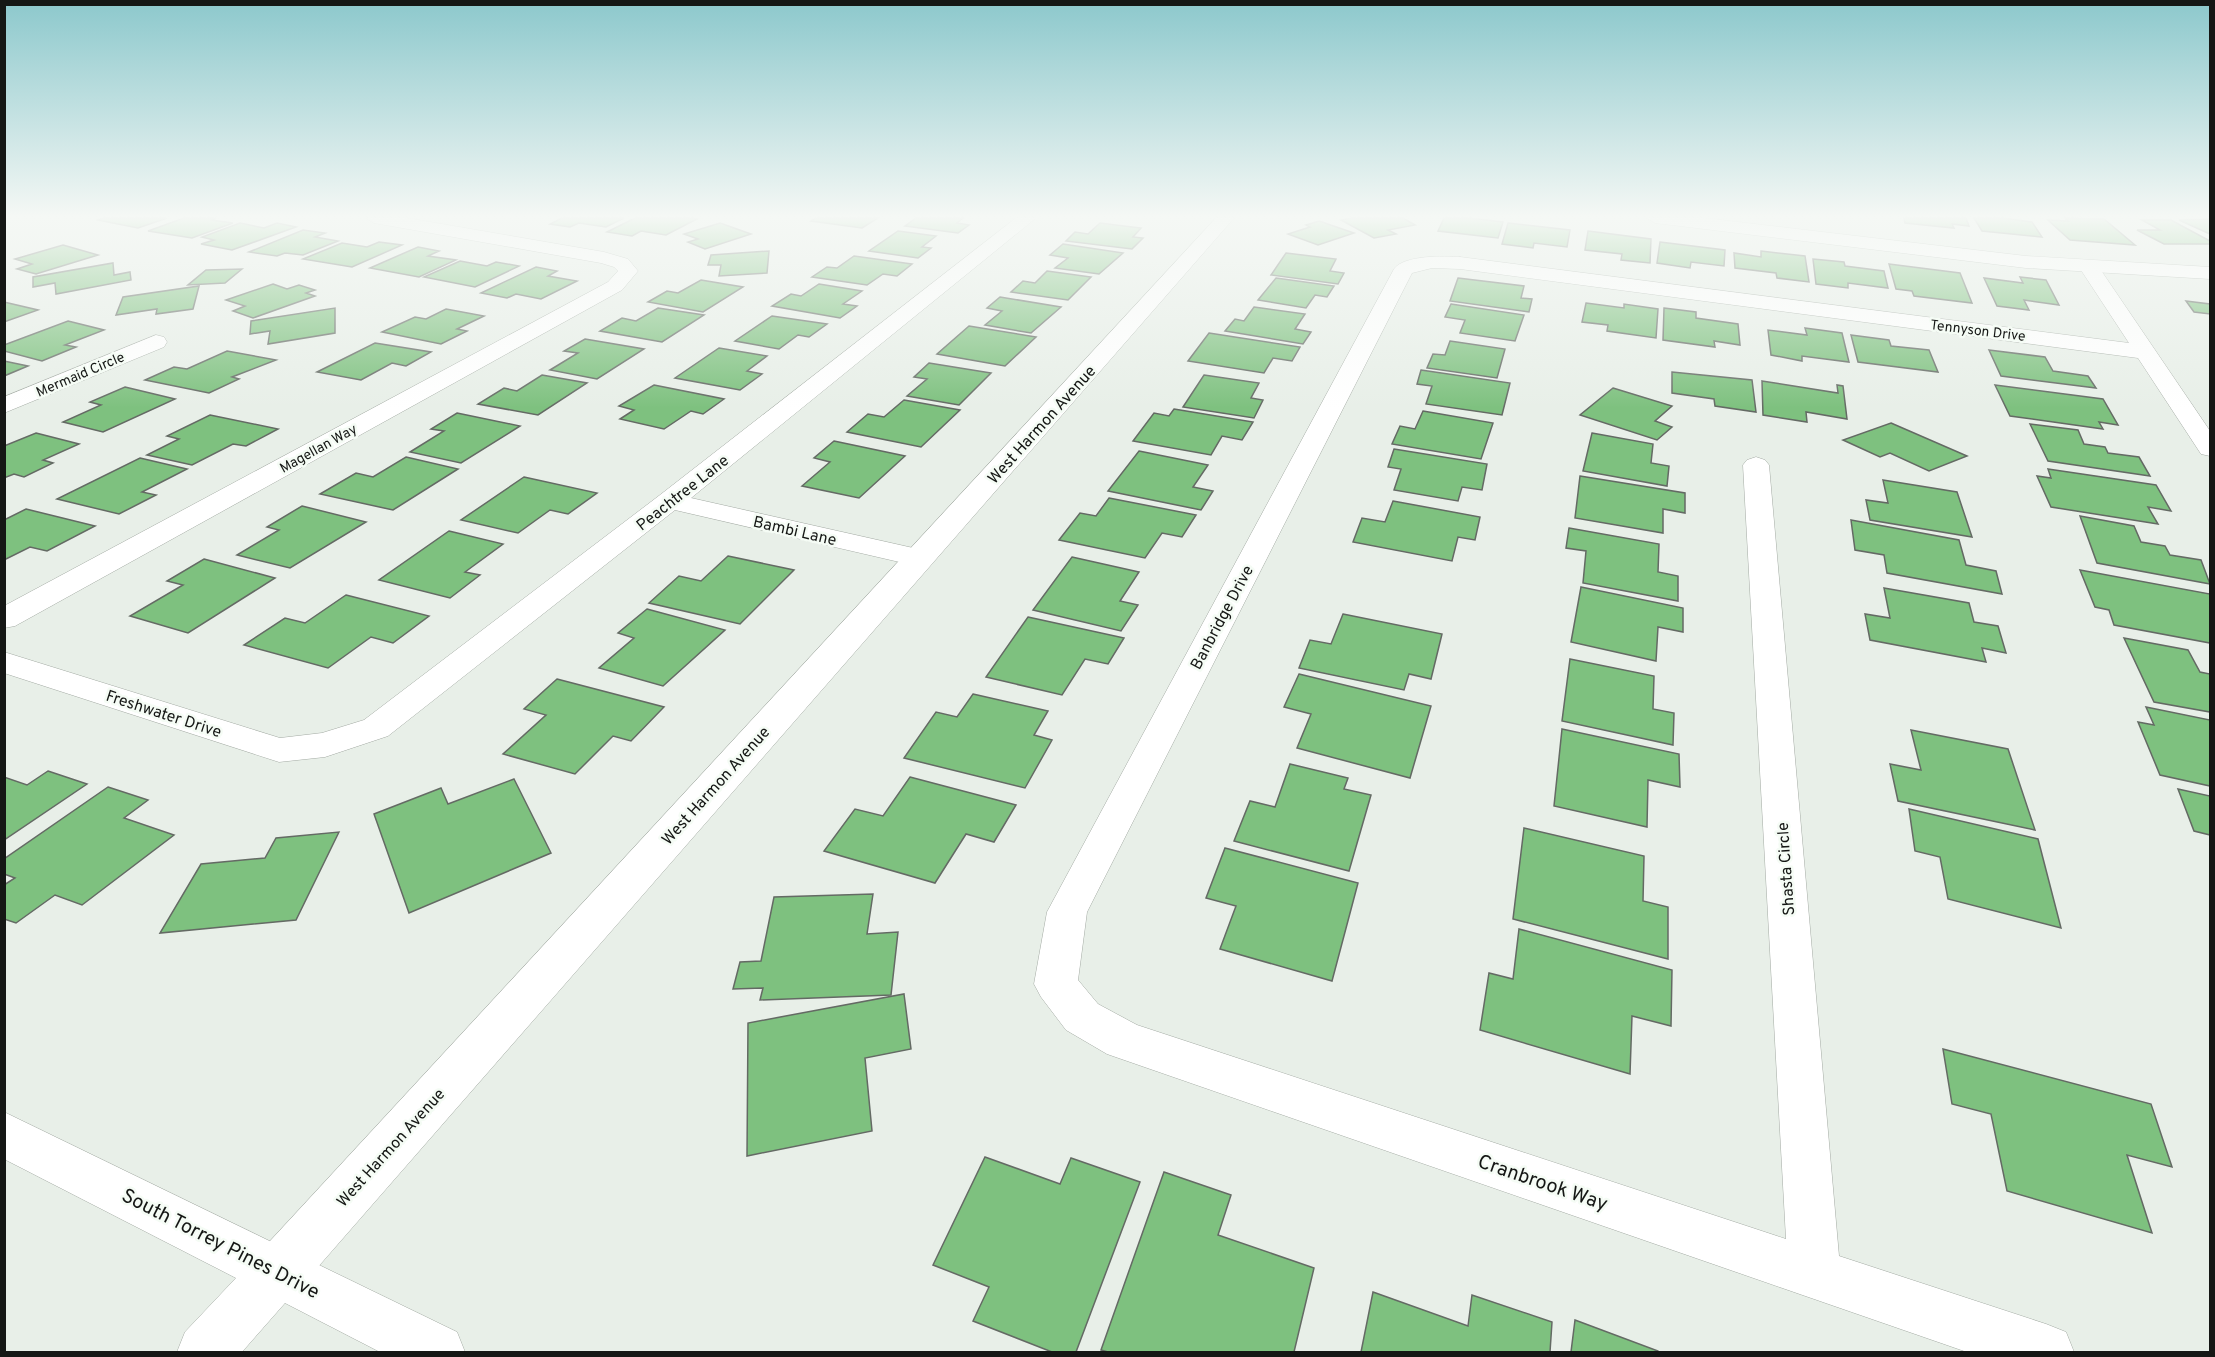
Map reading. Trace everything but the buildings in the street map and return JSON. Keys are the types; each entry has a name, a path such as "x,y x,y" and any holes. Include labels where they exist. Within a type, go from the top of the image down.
{"street":[{"name":"Magellan Way","path":"4,619 618,281"},
{"name":"Peachtree Lane","path":"325,745 376,728 949,281"},
{"name":"West Harmon Avenue","path":"205,1353 1170,281"},
{"name":"Banbridge Drive","path":"1056,984 1067,912 1398,281"},
{"name":"Tennyson Drive","path":"1601,281 2146,352"},
{"path":"2099,281 2211,449"},
{"name":"Mermaid Circle","path":"4,406 156,342"},
{"name":"Shasta Circle","path":"1756,465 1814,1273"},
{"name":"Bambi Lane","path":"670,501 921,558"},
{"name":"Freshwater Drive","path":"4,662 279,750 325,745"},
{"name":"Cranbrook Way","path":"1056,984 1082,1017 1122,1040 2046,1353"},
{"name":"South Torrey Pines Drive","path":"4,1134 437,1353"}]}
